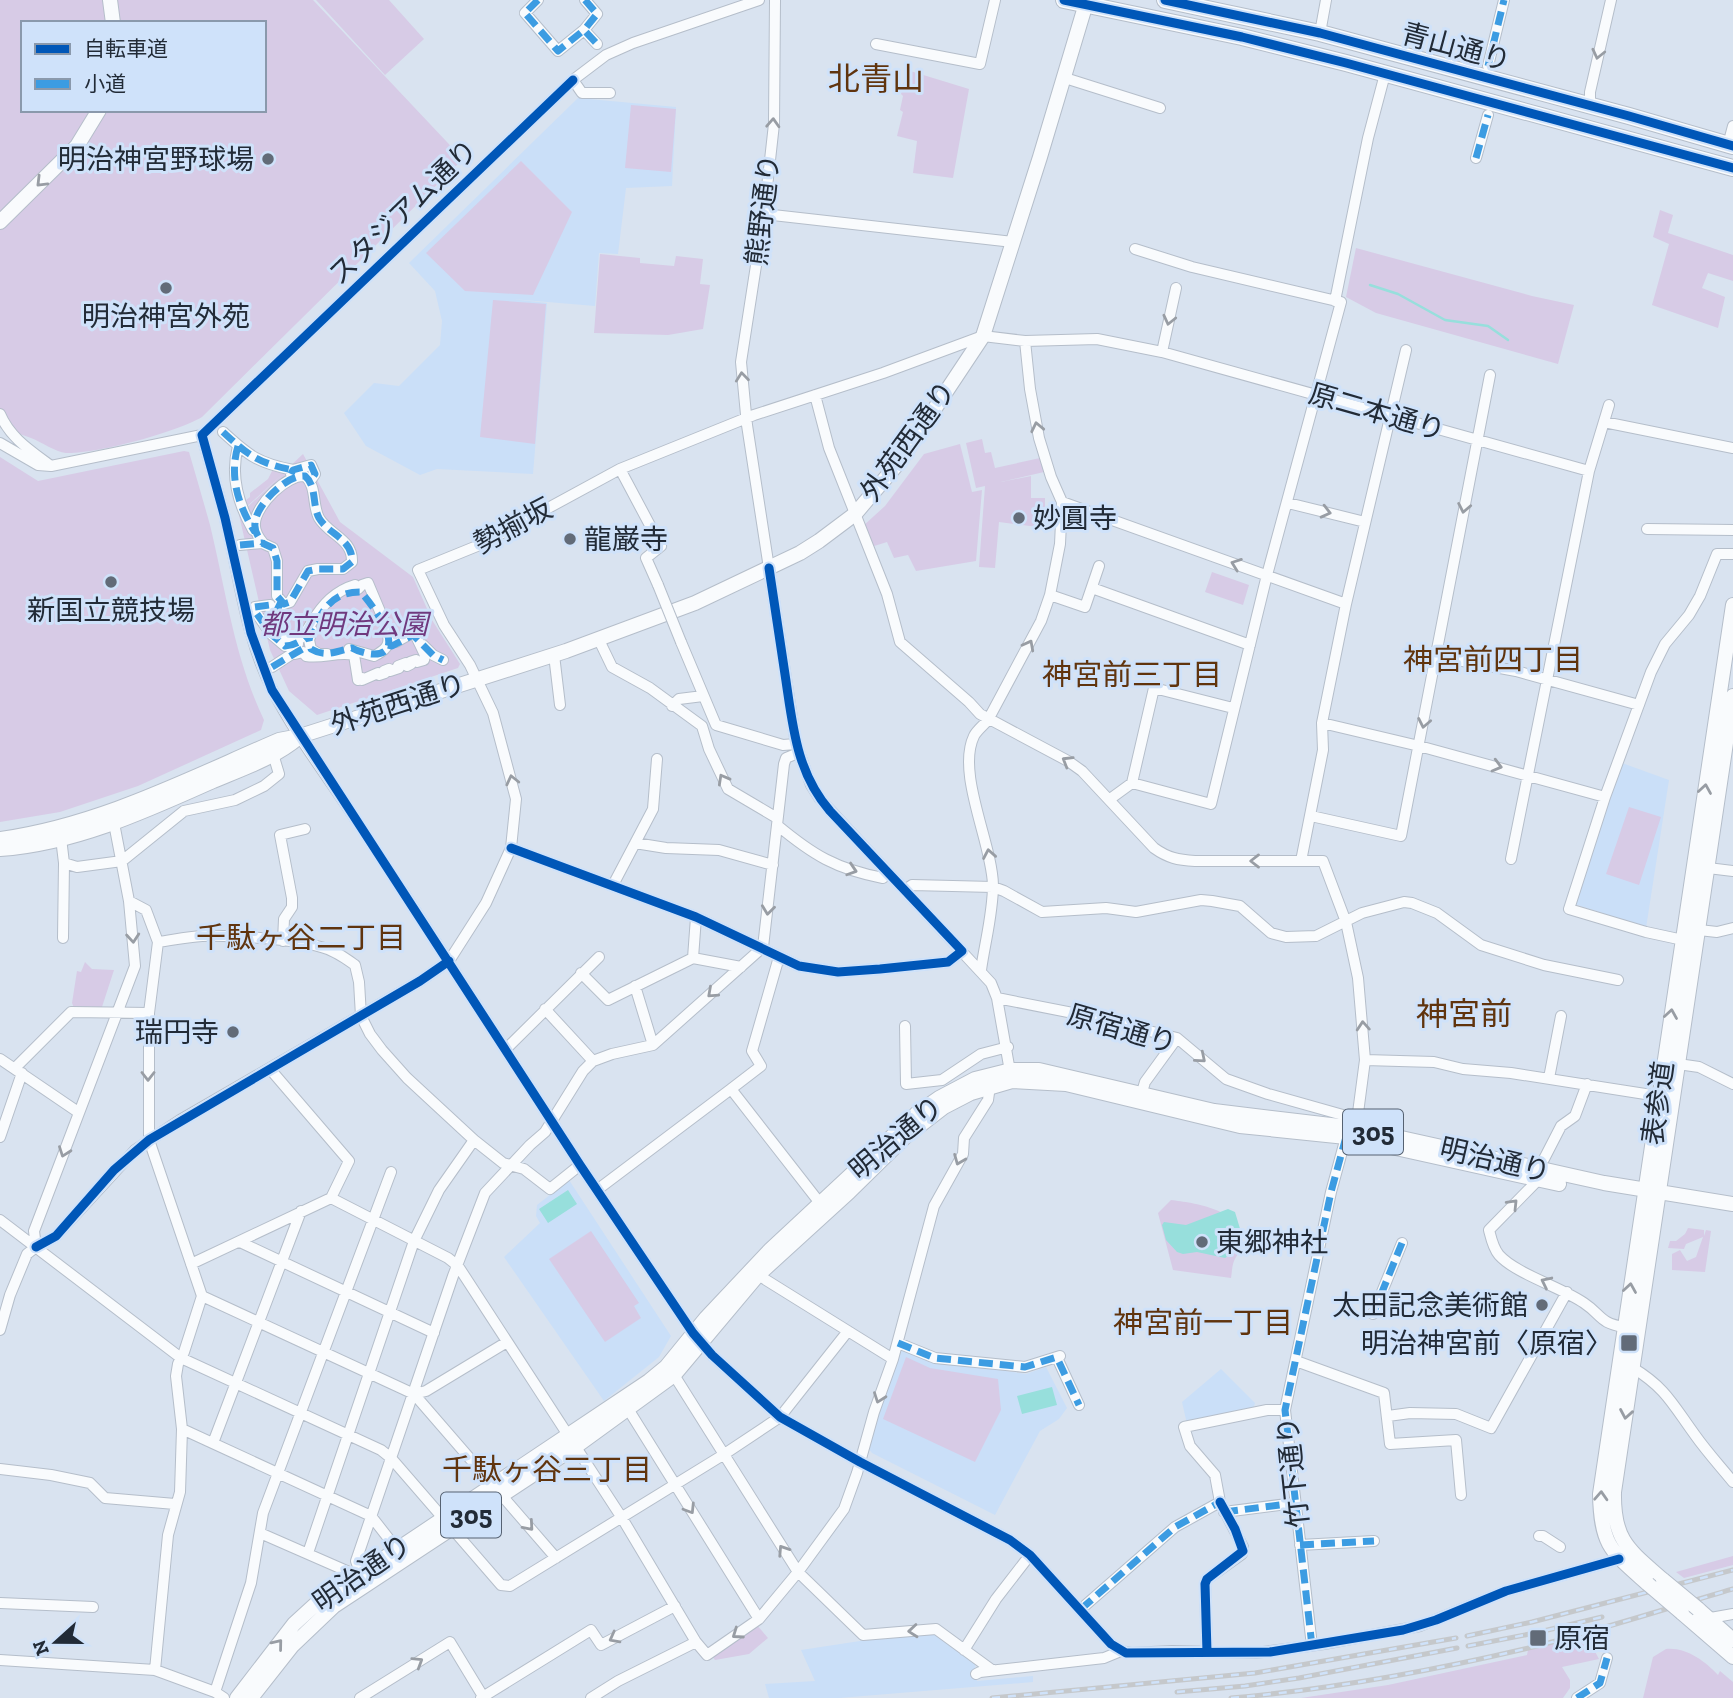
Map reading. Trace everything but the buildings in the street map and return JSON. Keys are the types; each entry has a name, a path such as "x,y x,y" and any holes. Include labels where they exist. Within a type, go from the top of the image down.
{"highway":[{"name":"青山通り","path":"1064,0 1242,37 1733,168"},
{"name":"青山通り","path":"1165,0 1320,33 1731,145"},
{"path":"1452,93 1459,88 1461,81 1455,71"}],"main road":[{"path":"110,0 113,21"},
{"name":"外苑西通り","path":"0,839 113,817 279,740 300,736 554,655 695,603 819,541 855,513 900,461 982,336 1087,3"},
{"path":"1,224 77,146 98,112"},
{"name":"表参道","path":"1695,1615 1663,1580 1635,1555 1620,1535 1614,1502 1633,1368 1651,1196 1658,1096 1733,605"},
{"name":"表参道","path":"1695,1615 1648,1584 1608,1546 1603,1534 1600,1494 1624,1328 1678,1064 1729,750 1733,696"},
{"name":"外苑西通り","path":"0,849 61,838 273,754 300,736"},
{"name":"明治通り","path":"572,1441 666,1367 697,1338 927,1106 975,1080 1053,1071 1214,1111 1353,1128 1537,1174 1733,1214"},
{"name":"明治通り","path":"251,1698 292,1646 322,1615 448,1522 572,1441 628,1409 674,1375 697,1338 771,1249 824,1208 926,1120 957,1099 1011,1075 1066,1084 1240,1126 1353,1128"},
{"name":"明治通り","path":"1651,1196 1733,1204"},
{"name":"明治通り","path":"237,1698 294,1624 317,1603 396,1548 448,1522"},
{"path":"1695,1615 1733,1640"},
{"path":"1695,1615 1733,1657"}],"street":[{"path":"538,0 525,13 558,51 584,30 597,15 585,0"},
{"name":"スタジアム通り","path":"202,435 573,80 606,55 633,43 760,0"},
{"name":"熊野通り","path":"775,0 774,124 764,214 741,362 746,418 797,748 811,785 820,799 991,983 997,998 1011,1075"},
{"path":"876,44 980,64 995,0"},
{"path":"1320,33 1326,0"},
{"path":"1488,66 1504,0"},
{"path":"1596,107 1590,100 1590,92 1611,0"},
{"path":"584,30 597,44"},
{"path":"1335,300 1366,145 1385,74"},
{"path":"1065,78 1160,108"},
{"path":"573,80 582,93 610,93"},
{"path":"1476,159 1488,115"},
{"path":"1731,145 1733,126"},
{"path":"764,214 1013,242"},
{"path":"1132,783 1211,804 1267,575 1341,302 1192,267 1135,249"},
{"path":"1162,352 1176,288"},
{"name":"勢揃坂","path":"475,679 470,666 444,625 418,569 482,544 620,469 746,418 982,336"},
{"name":"原二本通り","path":"982,336 1025,341 1097,339 1162,352 1589,471"},
{"path":"981,970 993,887 988,848 969,764 973,738 988,720 1041,621 1050,595 1060,544 1062,502 1051,477 1040,438 1030,389 1025,341"},
{"path":"815,395 829,448 887,594 900,642 988,720 1068,761 1082,771 1154,848 1176,860 1301,861 1323,750 1322,723 1346,604 1406,350"},
{"path":"1311,816 1401,836 1490,375"},
{"path":"1511,859 1589,471 1609,405"},
{"path":"0,414 4,424 20,442 51,466"},
{"path":"1604,422 1733,448"},
{"path":"223,432 246,454 266,465 293,474"},
{"path":"0,443 38,465 51,466 202,435 225,518 255,648 272,690 356,820"},
{"path":"238,446 235,488 242,508 260,539 276,552 277,596 281,607"},
{"path":"260,539 255,522 259,512 274,492 293,474 311,465 315,474 310,481 319,518 348,545 352,562 344,569 308,571 290,602 272,612 270,605 256,611 271,634 285,646 303,652 306,656 315,658 347,653 354,655 358,680 385,673 384,671 411,664 410,662 416,660 424,660 425,655 416,636"},
{"path":"620,469 661,545 646,558 716,725 797,748"},
{"path":"1062,502 1346,604"},
{"path":"1288,503 1364,522"},
{"path":"1647,529 1733,530"},
{"path":"240,545 260,539"},
{"path":"1683,940 1569,909 1605,796 1665,644 1689,615 1714,566 1717,554 1733,554"},
{"path":"1050,595 1085,607 1099,566"},
{"path":"272,667 307,636 306,630 328,599 343,589 355,585 358,589 368,583 392,640 396,642 414,632 433,655 443,660"},
{"path":"1092,588 1250,645"},
{"path":"281,607 272,620 276,628 286,638 298,636 336,597 361,592 382,624 388,637 388,645 384,651 374,656 352,648 332,654 319,654 311,649 306,630"},
{"path":"388,645 392,646 416,636"},
{"path":"599,639 612,667 650,688 702,726 709,749 728,789 735,796 777,822 826,862 859,874 883,878 889,873"},
{"path":"294,649 310,644"},
{"path":"357,668 363,654"},
{"path":"554,655 560,705"},
{"path":"1436,656 1547,679 1639,705"},
{"path":"0,1325 27,1254 56,1236 114,1170 149,1140 361,1016 449,961 486,903 511,848 515,820 515,790 493,713 475,679"},
{"path":"1110,799 1132,783 1154,688 1233,708"},
{"path":"672,706 679,699 703,696"},
{"path":"1322,723 1605,796"},
{"path":"358,1573 356,1561 371,1516 457,1266 485,1193 545,1132 583,1071 593,1061 653,1045 763,947 784,764 786,758 797,748"},
{"path":"64,863 77,867 122,861 184,811 236,800 264,786 279,774 273,754"},
{"path":"613,885 653,809 657,759"},
{"path":"36,1247 34,1231 135,966 130,901 113,817"},
{"path":"283,941 284,919 292,906 292,898 280,835 305,829"},
{"path":"61,838 64,863 63,938"},
{"path":"635,843 666,848 719,850 773,865"},
{"path":"511,848 696,917 799,966 838,972 948,962 962,951"},
{"name":"竹下通り","path":"1301,861 1323,861 1346,922 1358,978 1365,1060 1353,1128 1331,1192 1285,1410 1312,1646"},
{"path":"1708,868 1733,871"},
{"path":"905,890 912,885 993,887 1042,912 1106,908 1136,912 1200,900 1212,901 1240,906 1271,933 1286,937 1317,936 1362,913 1404,902 1412,903 1437,913 1480,944 1544,965 1618,980"},
{"path":"402,890 580,1165 697,1338 780,1417 1010,1540 1030,1555 1111,1644 1121,1651 1256,1653 1312,1646 1420,1626 1496,1594 1635,1555"},
{"path":"130,901 146,910 158,942 149,1013 149,1140 202,1296 176,1376 182,1429 180,1492 168,1535 155,1670"},
{"path":"693,958 696,917"},
{"path":"1699,930 1717,932 1733,928"},
{"path":"158,942 202,936 283,941 323,947 355,965 361,1016 370,1034 407,1078 474,1140 509,1166 524,1169 550,1189 580,1165"},
{"path":"506,1049 599,957"},
{"path":"597,1190 761,1066 752,1051 779,957"},
{"path":"582,973 608,1000 693,958 741,967"},
{"path":"635,986 653,1045"},
{"name":"原宿通り","path":"997,998 1093,1017 1177,1038 1226,1079 1317,1108 1353,1128"},
{"path":"545,1009 593,1061"},
{"path":"0,1137 18,1070 71,1012 149,1013"},
{"path":"1549,1078 1561,1016"},
{"path":"905,1026 906,1084 942,1080 981,1054 1007,1047"},
{"path":"1142,1092 1145,1082 1177,1038"},
{"path":"0,1059 78,1112"},
{"path":"1365,1060 1434,1062 1463,1069 1549,1078 1658,1096"},
{"path":"1678,1064 1699,1068 1733,1084"},
{"path":"191,1264 331,1198 349,1161 270,1069"},
{"path":"1587,1084 1575,1115 1561,1126 1537,1174 1489,1230 1494,1247 1508,1263 1567,1292 1588,1305 1602,1321 1624,1328"},
{"path":"331,1198 448,1258 457,1266 622,1518 696,1643 707,1655 759,1619 798,1572 844,1508 898,1343 934,1206 963,1154 964,1139 988,1100 990,1086"},
{"path":"730,1088 824,1208"},
{"path":"308,1553 414,1241 439,1190 474,1140"},
{"path":"0,1660 155,1670 220,1695 251,1583 263,1513 391,1172"},
{"path":"213,1443 301,1211"},
{"path":"0,1220 181,1358 381,1450 448,1522 501,1585 510,1586 780,1417 848,1331"},
{"path":"240,1242 434,1333"},
{"path":"1373,1314 1402,1243"},
{"path":"758,1275 893,1359"},
{"path":"1388,1416 1410,1413 1456,1414 1491,1428 1567,1292"},
{"path":"202,1296 414,1394 556,1558"},
{"path":"414,1394 426,1391 506,1342"},
{"path":"898,1343 935,1358 1025,1367 1059,1359 1079,1405"},
{"path":"1296,1361 1384,1393 1390,1444 1456,1440 1461,1494"},
{"path":"1633,1368 1660,1387 1679,1409 1695,1436 1733,1482"},
{"path":"674,1375 798,1572 863,1635 936,1629 992,1670"},
{"path":"628,1409 759,1619"},
{"path":"1207,1652 1205,1584 1207,1579 1243,1551 1235,1529 1222,1507 1215,1475 1189,1446 1184,1427 1264,1410 1285,1410"},
{"path":"182,1429 371,1516 396,1548"},
{"path":"0,1469 90,1483 105,1498 175,1504"},
{"path":"1081,1609 1175,1527 1222,1507 1295,1503"},
{"path":"260,1533 358,1573"},
{"path":"1539,1536 1560,1547"},
{"path":"1300,1545 1374,1541"},
{"path":"964,1650 996,1599 1030,1555"},
{"path":"0,1603 93,1607"},
{"path":"360,1698 450,1642 483,1698 591,1630 601,1645 675,1606"},
{"path":"1695,1615 1733,1614"},
{"path":"591,1698 696,1643"},
{"path":"976,1674 1104,1658 1121,1651"},
{"path":"1577,1698 1600,1682 1607,1658"}],"shaded area":[{"path":"578,98 676,107 672,186 626,188 618,254 599,253 595,306 512,299 547,303 533,474 437,469 420,475 366,446 344,413 374,383 399,386 440,345 442,321 435,291 409,263"},
{"path":"1622,763 1669,780 1646,928 1575,904"},
{"path":"569,1180 671,1336 659,1357 604,1401 504,1257 540,1223 536,1216 537,1205"},
{"path":"568,1190 577,1204 548,1223 539,1209"},
{"path":"1228,1209 1235,1212 1241,1232 1234,1252 1225,1258 1197,1252 1183,1254 1177,1252 1166,1240 1162,1225 1164,1222 1186,1225"},
{"path":"900,1349 937,1361 1026,1374 1046,1367 1067,1408 1059,1419 1040,1431 995,1515 872,1453 868,1448"},
{"path":"1221,1369 1255,1403 1253,1410 1187,1424 1182,1402"},
{"path":"1052,1387 1057,1405 1022,1414 1017,1396"},
{"path":"934,1634 975,1664 977,1681 1033,1676 1033,1682 839,1698 769,1698 765,1684 815,1681 801,1650"}],"green space":[{"name":"明治神宮外苑","path":"0,0 313,0 463,159 202,417 156,435 97,450 66,453 0,427"},
{"path":"316,0 389,0 424,39 385,75"},
{"path":"907,70 969,89 953,178 913,173 917,141 897,136 903,112 900,110 903,96 901,94"},
{"path":"631,105 676,109 671,172 625,168"},
{"path":"521,161 572,212 533,295 465,291 426,253"},
{"path":"1660,210 1673,215 1668,233 1733,255 1733,281 1708,273 1702,288 1725,297 1718,328 1652,305 1669,244 1653,237"},
{"path":"1356,248 1574,305 1558,364 1376,313 1346,297"},
{"path":"600,254 640,258 640,263 674,266 676,256 703,259 700,284 710,285 703,329 668,335 594,333"},
{"path":"493,300 546,304 535,444 480,437"},
{"path":"982,439 985,453 991,452 995,468 1040,458 1044,472 1001,482 1031,476 1031,498 1045,498 1045,514 1056,516 1054,529 999,522 995,568 979,567 985,486 976,488 966,443"},
{"path":"960,444 972,492 982,490 976,561 916,571 908,555 894,558 887,542 871,547 863,526 885,506 924,454"},
{"name":"新国立競技場","path":"189,452 210,525 245,672 264,720 261,730 138,786 60,812 0,822 0,457 38,481"},
{"name":"都立明治公園","path":"303,454 340,522 413,577 432,620 460,664 458,668 317,715 289,691 270,650 239,515 285,472 244,509 240,497 245,497 246,500 250,493 268,479 273,469 287,469"},
{"path":"1212,572 1249,585 1243,605 1205,592"},
{"path":"1629,807 1661,817 1639,885 1606,874"},
{"path":"85,962 92,969 114,970 101,1010 74,1008 72,1003 77,971 81,972"},
{"path":"1171,1200 1206,1206 1228,1216 1236,1224 1241,1234 1241,1246 1233,1263 1231,1278 1173,1270 1158,1213"},
{"path":"1688,1228 1704,1230 1704,1236 1706,1230 1711,1231 1705,1272 1672,1270 1672,1254 1680,1250 1687,1261 1696,1257 1703,1237 1686,1244 1684,1249 1668,1248 1670,1241 1676,1241"},
{"path":"591,1231 639,1303 634,1306 641,1318 605,1342 549,1259"},
{"path":"906,1357 930,1368 998,1379 1001,1410 975,1462 883,1419"},
{"path":"1733,1556 1733,1565 1684,1578 1676,1572"},
{"path":"756,1624 768,1638 749,1654 715,1660 711,1655"},
{"path":"1581,1636 1592,1646 1599,1659 1562,1667 1570,1680 1570,1688 1563,1698 1301,1698 1388,1685 1527,1655 1528,1650"},
{"path":"1666,1649 1681,1650 1701,1660 1718,1675 1720,1671 1733,1682 1733,1698 1643,1698 1653,1657"}],"waterway":[{"path":"1370,285 1398,294 1445,320 1488,326 1508,340"}],"tunnel":[{"path":"356,820 402,890"}],"railway":[{"path":"1467,1636 1733,1570"},
{"path":"1231,1698 1347,1684 1461,1663 1537,1646 1733,1589"},
{"path":"1468,1646 1602,1617"},
{"path":"992,1698 1255,1673 1456,1638"},
{"path":"1177,1692 1299,1678 1457,1648"}],"marked path":[{"path":"538,0 525,13 558,51 584,30"},
{"path":"585,0 597,14 584,30 597,44"},
{"path":"1488,66 1504,0"},
{"path":"1476,158 1488,115"},
{"path":"223,432 255,457 293,470"},
{"path":"238,446 234,468 237,491 255,532"},
{"path":"291,474 293,470 311,465 315,474 310,481"},
{"path":"240,545 262,543 273,548 277,561 277,596 284,604 290,602 308,571 343,569 352,562 345,542 319,518 313,490 305,476 282,485 261,508 255,526 263,543"},
{"path":"257,614 271,634 285,646 297,643 306,636 334,600 346,594 361,592 384,624 389,644 387,649 377,654 352,648 321,653 311,649 309,640 312,629"},
{"path":"281,602 272,620 283,635"},
{"path":"255,607 270,605 272,612 276,612"},
{"path":"388,645 392,646 413,635 433,655 443,660"},
{"path":"272,667 304,648"},
{"path":"1312,1646 1285,1410 1331,1192 1346,1137"},
{"path":"1373,1314 1402,1243"},
{"path":"898,1343 935,1358 1025,1367 1060,1356"},
{"path":"1059,1362 1079,1405"},
{"path":"1081,1609 1175,1527 1220,1502 1222,1507"},
{"path":"1224,1512 1295,1503"},
{"path":"1300,1545 1374,1541"},
{"path":"1577,1698 1600,1683 1607,1658"}],"cycle path":[{"path":"1064,0 1242,37 1346,63 1733,168"},
{"path":"1165,0 1320,33 1733,146"},
{"path":"573,80 202,435 225,518 251,633 272,690 580,1165 693,1333 712,1355 780,1417 1010,1540 1030,1555 1111,1644 1126,1653 1270,1652 1403,1630 1436,1620 1506,1591 1619,1559"},
{"path":"511,848 696,917 799,966 838,972 880,969 948,962 962,951 830,811 810,781 794,733 769,568"},
{"path":"36,1247 56,1236 114,1170 149,1140 420,981 449,961"},
{"path":"1207,1652 1205,1584 1207,1579 1243,1551 1235,1529 1220,1502"}],"place":[{"name":"明治神宮野球場","path":"268,159"},
{"name":"明治神宮外苑","path":"166,288"},
{"name":"妙圓寺","path":"1019,518"},
{"name":"龍巌寺","path":"570,539"},
{"name":"新国立競技場","path":"111,582"},
{"name":"瑞円寺","path":"233,1032"},
{"name":"東郷神社","path":"1202,1242"},
{"name":"太田記念美術館","path":"1542,1305"},
{"name":"明治神宮前〈原宿〉","path":"1629,1343"},
{"name":"原宿","path":"1538,1638"}],"district":[{"name":"北青山","path":"876,79"},
{"name":"神宮前四丁目","path":"1493,660"},
{"name":"神宮前三丁目","path":"1132,675"},
{"name":"千駄ヶ谷二丁目","path":"301,938"},
{"name":"神宮前","path":"1464,1014"},
{"name":"神宮前一丁目","path":"1203,1323"},
{"name":"千駄ヶ谷三丁目","path":"547,1470"}]}
